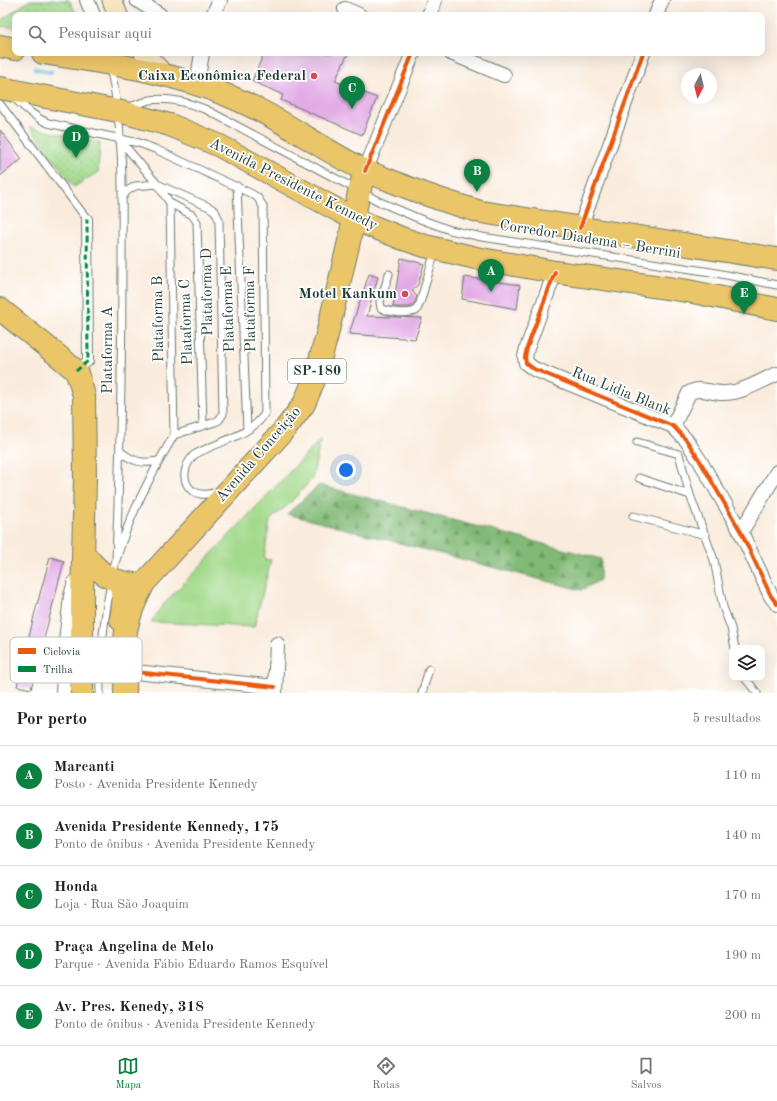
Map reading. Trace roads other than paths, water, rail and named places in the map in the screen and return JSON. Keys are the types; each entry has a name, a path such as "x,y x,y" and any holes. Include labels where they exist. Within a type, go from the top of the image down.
{"main road":[{"path":"112,0 117,12"},
{"path":"0,46 12,48"},
{"path":"81,56 107,58 197,84 232,97 365,171 449,203 481,212 777,258"},
{"path":"147,56 164,74"},
{"name":"Avenida Presidente Kennedy","path":"1,94 118,112 170,125 218,145 354,219 401,238 436,249 470,257 555,272 688,291 777,309"},
{"name":"Avenida Conceição","path":"126,637 129,618 136,598 144,583 286,428 304,404 314,380 326,339 354,219 358,192 365,171"},
{"path":"0,309 76,371 84,396 85,478 83,637"},
{"path":"84,559 102,574 116,574 134,584 144,583"},
{"path":"116,574 124,596 117,637"},
{"path":"82,683 82,693"},
{"name":"Avenida Conceição","path":"125,683 125,693"}],"street":[{"path":"87,0 92,12"},
{"path":"136,0 155,12"},
{"path":"214,12 220,0"},
{"path":"430,12 435,0"},
{"path":"657,12 662,0"},
{"path":"345,9 352,12"},
{"path":"197,84 202,56"},
{"path":"365,171 412,56"},
{"path":"458,56 504,75"},
{"path":"580,228 642,56"},
{"path":"76,371 88,361 87,219"},
{"name":"Rua Lidia Blank","path":"555,272 527,348 525,357 526,363 534,369 673,426 687,441 700,461 741,532 771,596 777,604"},
{"path":"673,426 689,393 693,390 700,389 721,393 731,393 777,374"},
{"path":"741,532 777,472"},
{"path":"67,637 71,596 84,559"},
{"path":"142,673 275,690 277,644"},
{"path":"63,693 64,683"}],"lane":[{"name":"Plataforma A","path":"107,58 115,90 118,112 122,198 120,451 116,574"},
{"path":"1,94 40,120 139,143 236,186"},
{"path":"1,94 87,219"},
{"name":"Corredor Diadema – Berrini","path":"118,112 149,100 166,99 194,105 207,110 358,192 450,230 482,237 711,272 777,285"},
{"path":"120,139 157,184 170,203"},
{"path":"122,198 127,191 135,186 157,184"},
{"name":"Plataforma D","path":"157,184 209,206 215,211 219,220 223,414 215,422 203,425"},
{"name":"Plataforma F","path":"236,186 257,196 263,206 265,413 262,418 247,430"},
{"name":"Plataforma E","path":"236,186 247,430"},
{"name":"Plataforma C","path":"170,203 192,215 197,222 203,425"},
{"name":"Plataforma B","path":"170,203 174,435"},
{"path":"389,274 380,302 381,308 410,313 416,311 420,304 436,249"},
{"path":"103,637 116,574 129,524 158,461 174,435 203,425"},
{"path":"238,481 215,493 196,493 190,489 185,482 185,473 189,460 201,450 232,439 247,430"},
{"path":"637,442 679,454 690,495 714,560 723,607 731,628 734,645"},
{"path":"120,451 128,458 133,460 148,463 158,461"},
{"path":"639,478 690,495"},
{"path":"633,516 706,535"},
{"path":"422,693 428,669"},
{"path":"747,681 757,693"},
{"path":"100,683 100,693"}],"waterway":[{"path":"35,69 51,72"}],"place":[{"name":"Caixa Econômica Federal","path":"314,76"},
{"name":"Honda","path":"352,109"},
{"name":"Praça Angelina de Melo","path":"76,158"},
{"name":"Avenida Presidente Kennedy, 175","path":"477,192"},
{"name":"Marcanti","path":"491,292"},
{"name":"Motel Kankum","path":"405,294"},
{"name":"Av. Pres. Kenedy, 318","path":"744,314"}]}
